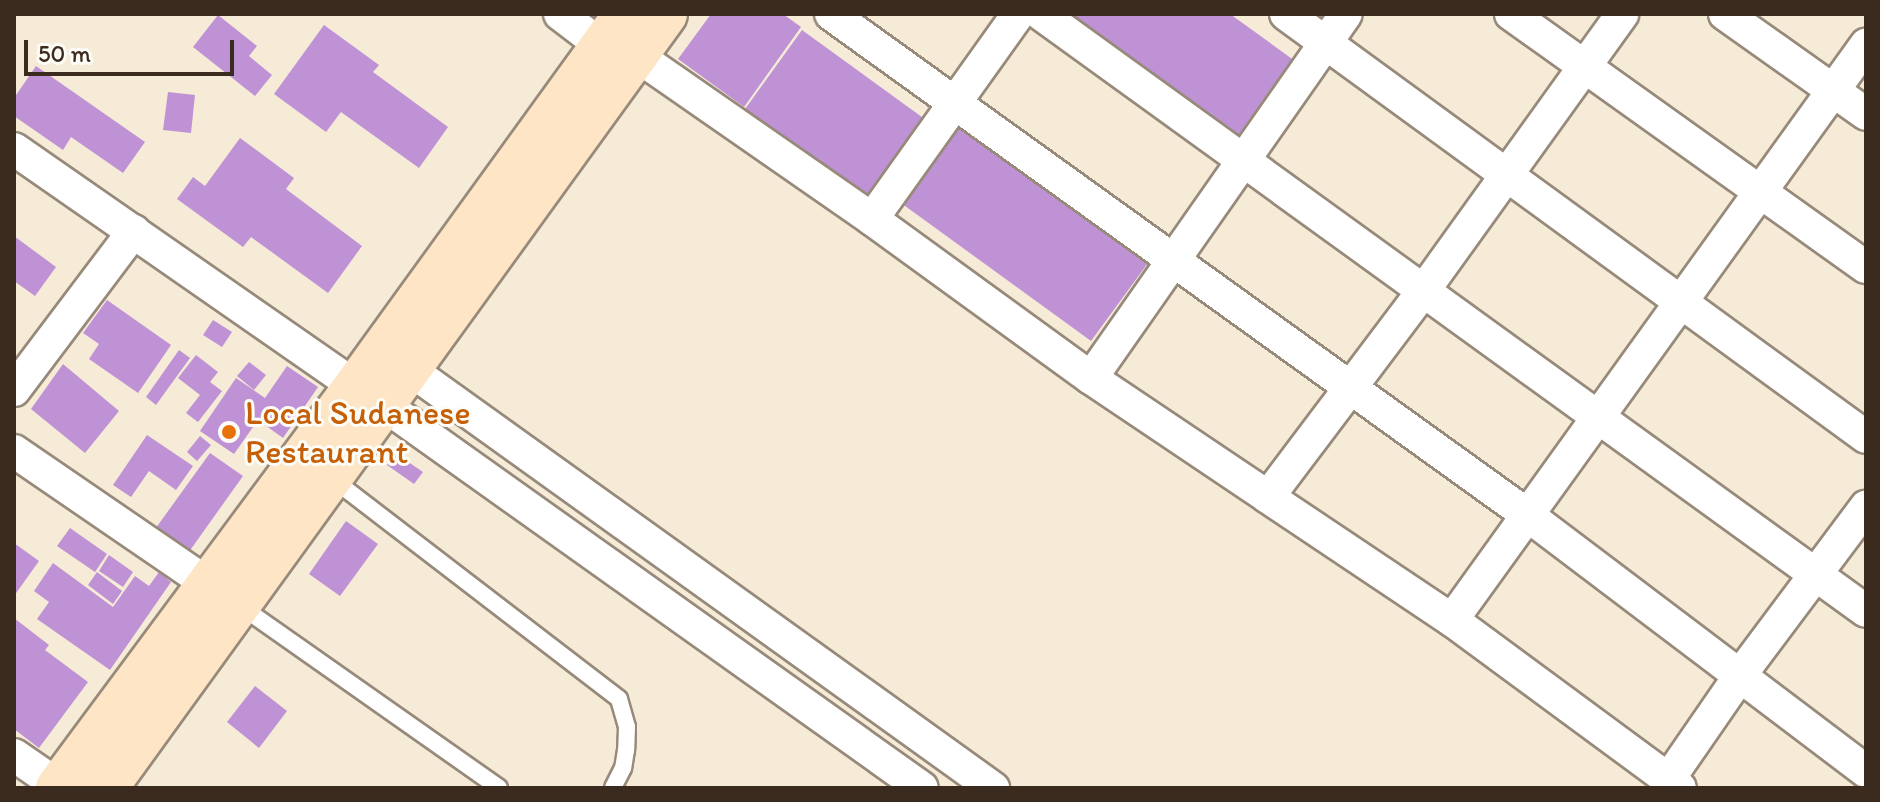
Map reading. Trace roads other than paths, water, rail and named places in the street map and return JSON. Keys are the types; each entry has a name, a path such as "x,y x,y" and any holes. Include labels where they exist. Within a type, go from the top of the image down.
{"street":[{"path":"560,14 621,39 1091,378 1452,620 1674,784 1741,674 1819,575 1866,507"},
{"path":"14,755 58,787 223,594 370,396 621,39 665,14"},
{"path":"831,14 1526,514 1866,771"},
{"path":"872,219 1018,14"},
{"path":"1041,14 1866,611"},
{"path":"1286,14 1504,174 1682,299 1866,437"},
{"path":"1091,378 1346,14"},
{"path":"1511,14 1866,267"},
{"path":"1268,497 1424,290 1504,174 1622,14"},
{"path":"1725,14 1866,114"},
{"path":"370,396 409,369 621,39"},
{"path":"1452,620 1597,414 1866,45"},
{"path":"14,149 370,396 922,788"},
{"path":"14,390 134,231"},
{"path":"409,369 993,788"},
{"path":"14,451 223,594"},
{"path":"105,788 223,594"},
{"path":"792,695 816,661"}],"lane":[{"path":"317,467 619,699 627,727 626,750 623,768 613,788"},
{"path":"223,594 499,788"}],"place":[{"name":"Local Sudanese Restaurant","path":"229,432"}]}
